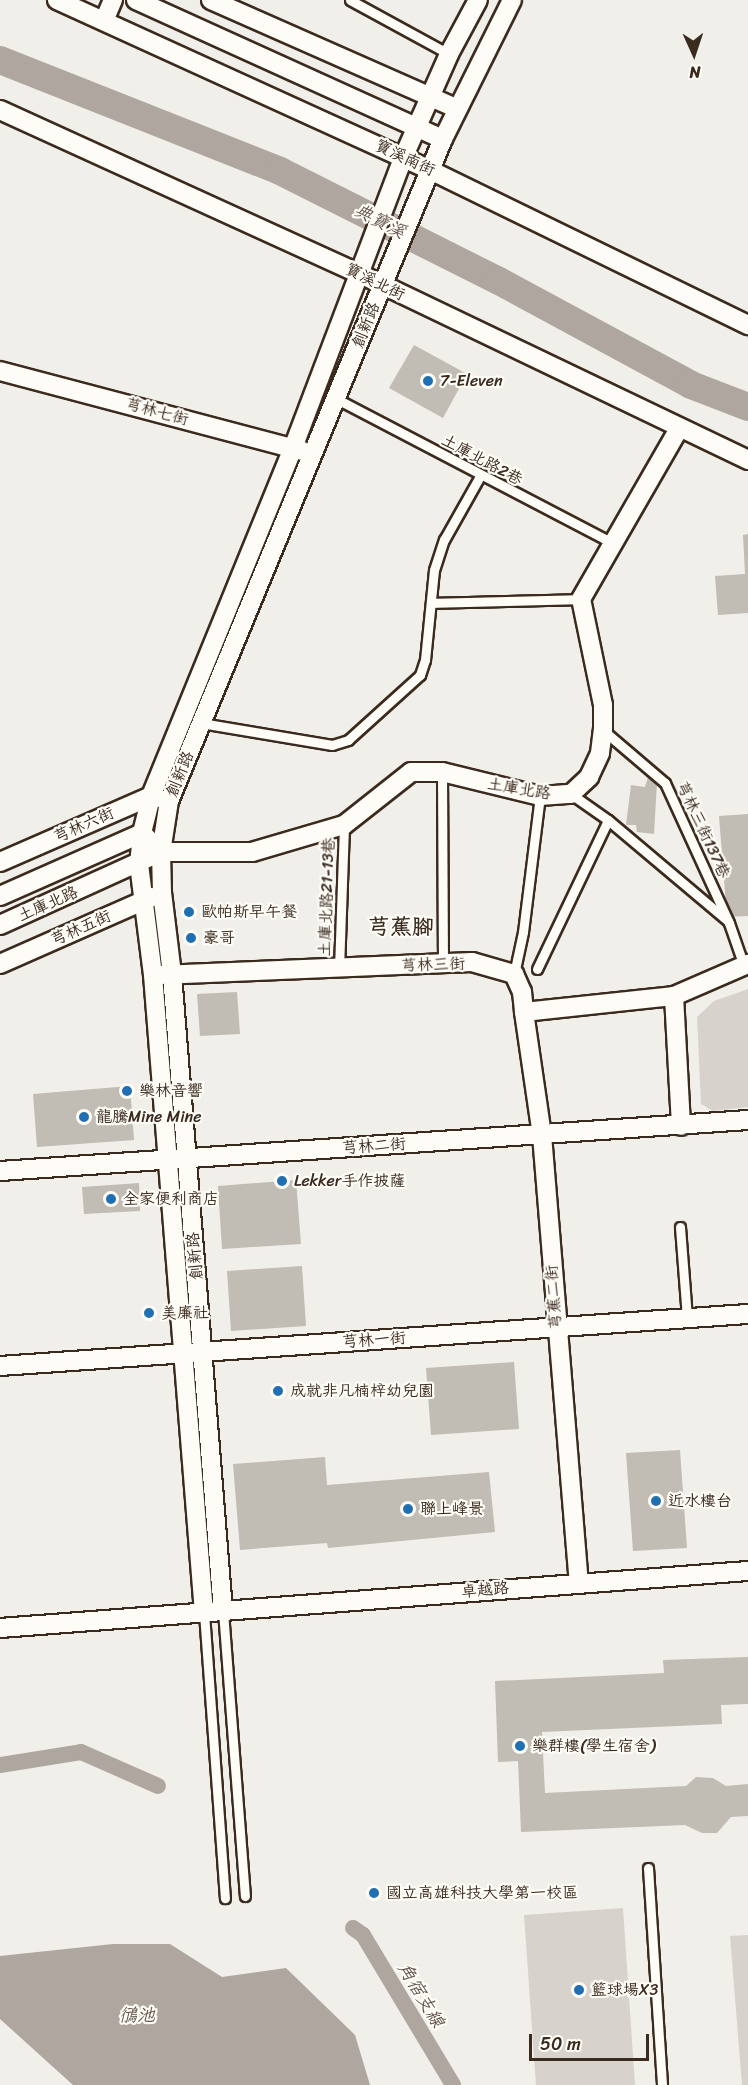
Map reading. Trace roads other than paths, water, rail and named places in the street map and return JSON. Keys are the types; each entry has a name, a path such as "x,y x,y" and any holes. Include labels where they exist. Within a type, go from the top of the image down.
{"street":[{"path":"104,21 113,0"},
{"name":"寶溪南街","path":"136,0 443,139"},
{"path":"212,0 428,98 456,108"},
{"name":"創新路","path":"204,1613 153,975 139,864 142,833 151,796 293,448 401,164 428,98 478,0"},
{"name":"創新路","path":"223,1611 172,974 162,893 161,852 169,801 456,108 512,0"},
{"name":"寶溪南街","path":"68,2 401,164 748,325"},
{"name":"寶溪北街","path":"0,110 385,278 678,430 748,460"},
{"name":"芎林七街","path":"0,372 313,455"},
{"path":"581,599 678,430"},
{"name":"土庫北路","path":"0,925 139,864 161,852 252,852 344,825 411,772 442,772 540,795 571,794 589,777 600,753 603,730 603,705 581,599"},
{"path":"151,796 169,801"},
{"name":"芎林六街","path":"0,862 151,796"},
{"path":"142,833 161,852"},
{"name":"土庫北路","path":"0,896 142,833"},
{"name":"芎林五街","path":"0,964 162,893"},
{"name":"芎林三街","path":"153,975 339,970 443,962 472,962 514,974"},
{"path":"514,974 522,992 524,1012 674,996 746,965"},
{"path":"674,996 681,1126"},
{"name":"芎蕉二街","path":"524,1012 542,1135 556,1328 579,1583"},
{"name":"芎林二街","path":"0,1171 748,1120"},
{"name":"芎林一街","path":"0,1366 748,1314"},
{"name":"卓越路","path":"204,1613 748,1571"},
{"path":"0,1628 204,1613"}],"lane":[{"path":"354,1 449,54"},
{"name":"土庫北路2巷","path":"337,399 480,477 614,544"},
{"path":"201,723 332,745 348,740 420,675 425,660 434,570 444,540 480,477"},
{"path":"432,603 581,599"},
{"name":"芎林三街137巷","path":"603,730 665,783 746,965"},
{"path":"442,772 443,962"},
{"path":"571,794 608,820 729,923"},
{"path":"514,974 523,932 540,795"},
{"path":"537,969 608,820"},
{"name":"土庫北路21-13巷","path":"339,970 344,825"},
{"path":"680,1227 687,1318"},
{"path":"223,1611 245,1896"},
{"path":"204,1613 225,1898"},
{"path":"648,1868 662,2085"}],"water":[{"name":"鴴池","path":"113,1944 170,1944 222,1977 286,1968 355,2035 370,2085 73,2085 0,2019 0,1956"}],"waterway":[{"name":"典寶溪","path":"0,60 280,171 499,281 691,385 748,407"},
{"name":"角宿支線","path":"0,1765 81,1752 158,1786"},
{"name":"角宿支線","path":"353,1928 363,1935 453,2085"}],"place":[{"name":"7-Eleven","path":"428,381"},
{"name":"歐帕斯早午餐","path":"189,912"},
{"name":"豪哥","path":"191,938"},
{"name":"樂林音響","path":"127,1091"},
{"name":"龍騰Mine Mine","path":"84,1117"},
{"name":"Lekker手作披薩","path":"282,1181"},
{"name":"全家便利商店","path":"111,1199"},
{"name":"美廉社","path":"149,1313"},
{"name":"成就非凡楠梓幼兒園","path":"278,1391"},
{"name":"近水樓台","path":"656,1501"},
{"name":"聯上峰景","path":"408,1509"},
{"name":"樂群樓(學生宿舍)","path":"520,1746"},
{"name":"國立高雄科技大學第一校區","path":"374,1893"},
{"name":"籃球場X3","path":"579,1990"}],"district":[{"name":"芎蕉腳","path":"401,927"}]}
